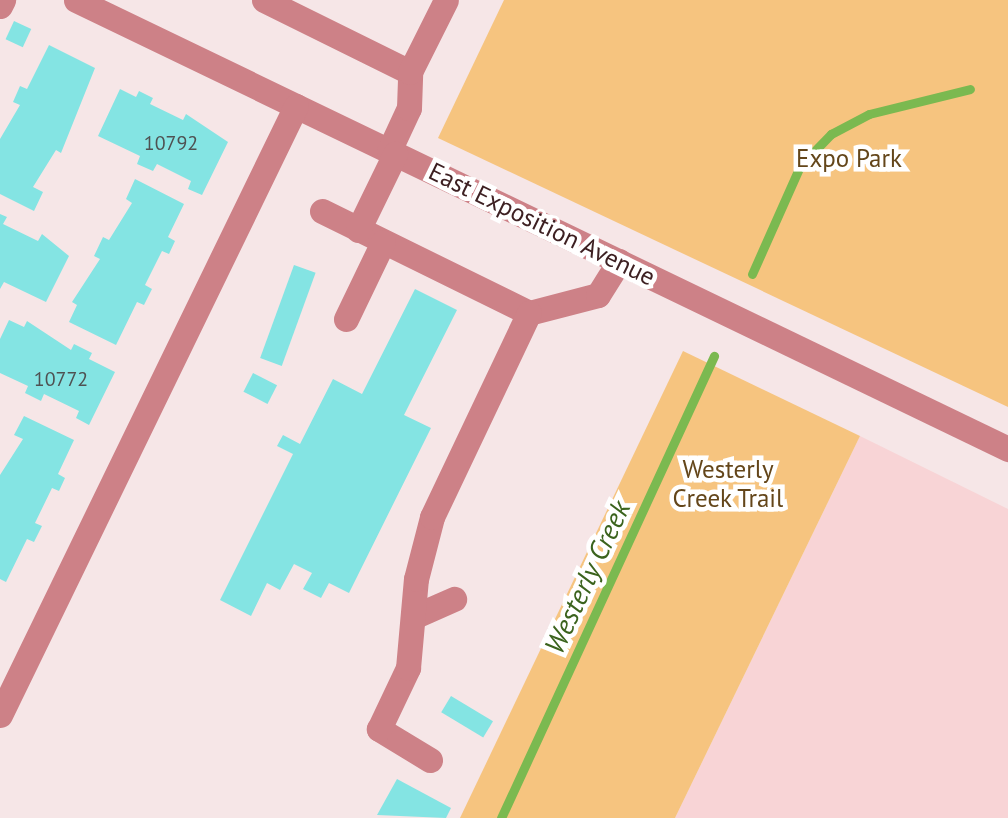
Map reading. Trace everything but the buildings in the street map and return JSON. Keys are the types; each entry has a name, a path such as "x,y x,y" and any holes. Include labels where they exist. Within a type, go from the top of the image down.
{"street":[{"name":"East Exposition Avenue","path":"76,0 1008,449"},
{"path":"264,0 410,72"},
{"path":"358,230 409,108 410,72 446,0"},
{"path":"0,715 296,106"},
{"path":"322,212 530,313 598,295 619,261"},
{"path":"346,319 383,242"},
{"path":"430,760 379,729 408,668 419,560 530,313"},
{"path":"413,617 454,599"}],"shaded area":[{"path":"860,436 1008,509 1008,818 675,818"}],"green space":[{"name":"Expo Park","path":"504,0 1008,0 1008,407 438,138"},
{"name":"Westerly Creek Trail","path":"683,351 860,436 675,818 460,818"}],"waterway":[{"name":"Westerly Creek","path":"752,274 800,166 831,134 869,114 970,89"},
{"name":"Westerly Creek","path":"501,818 714,356"}]}
